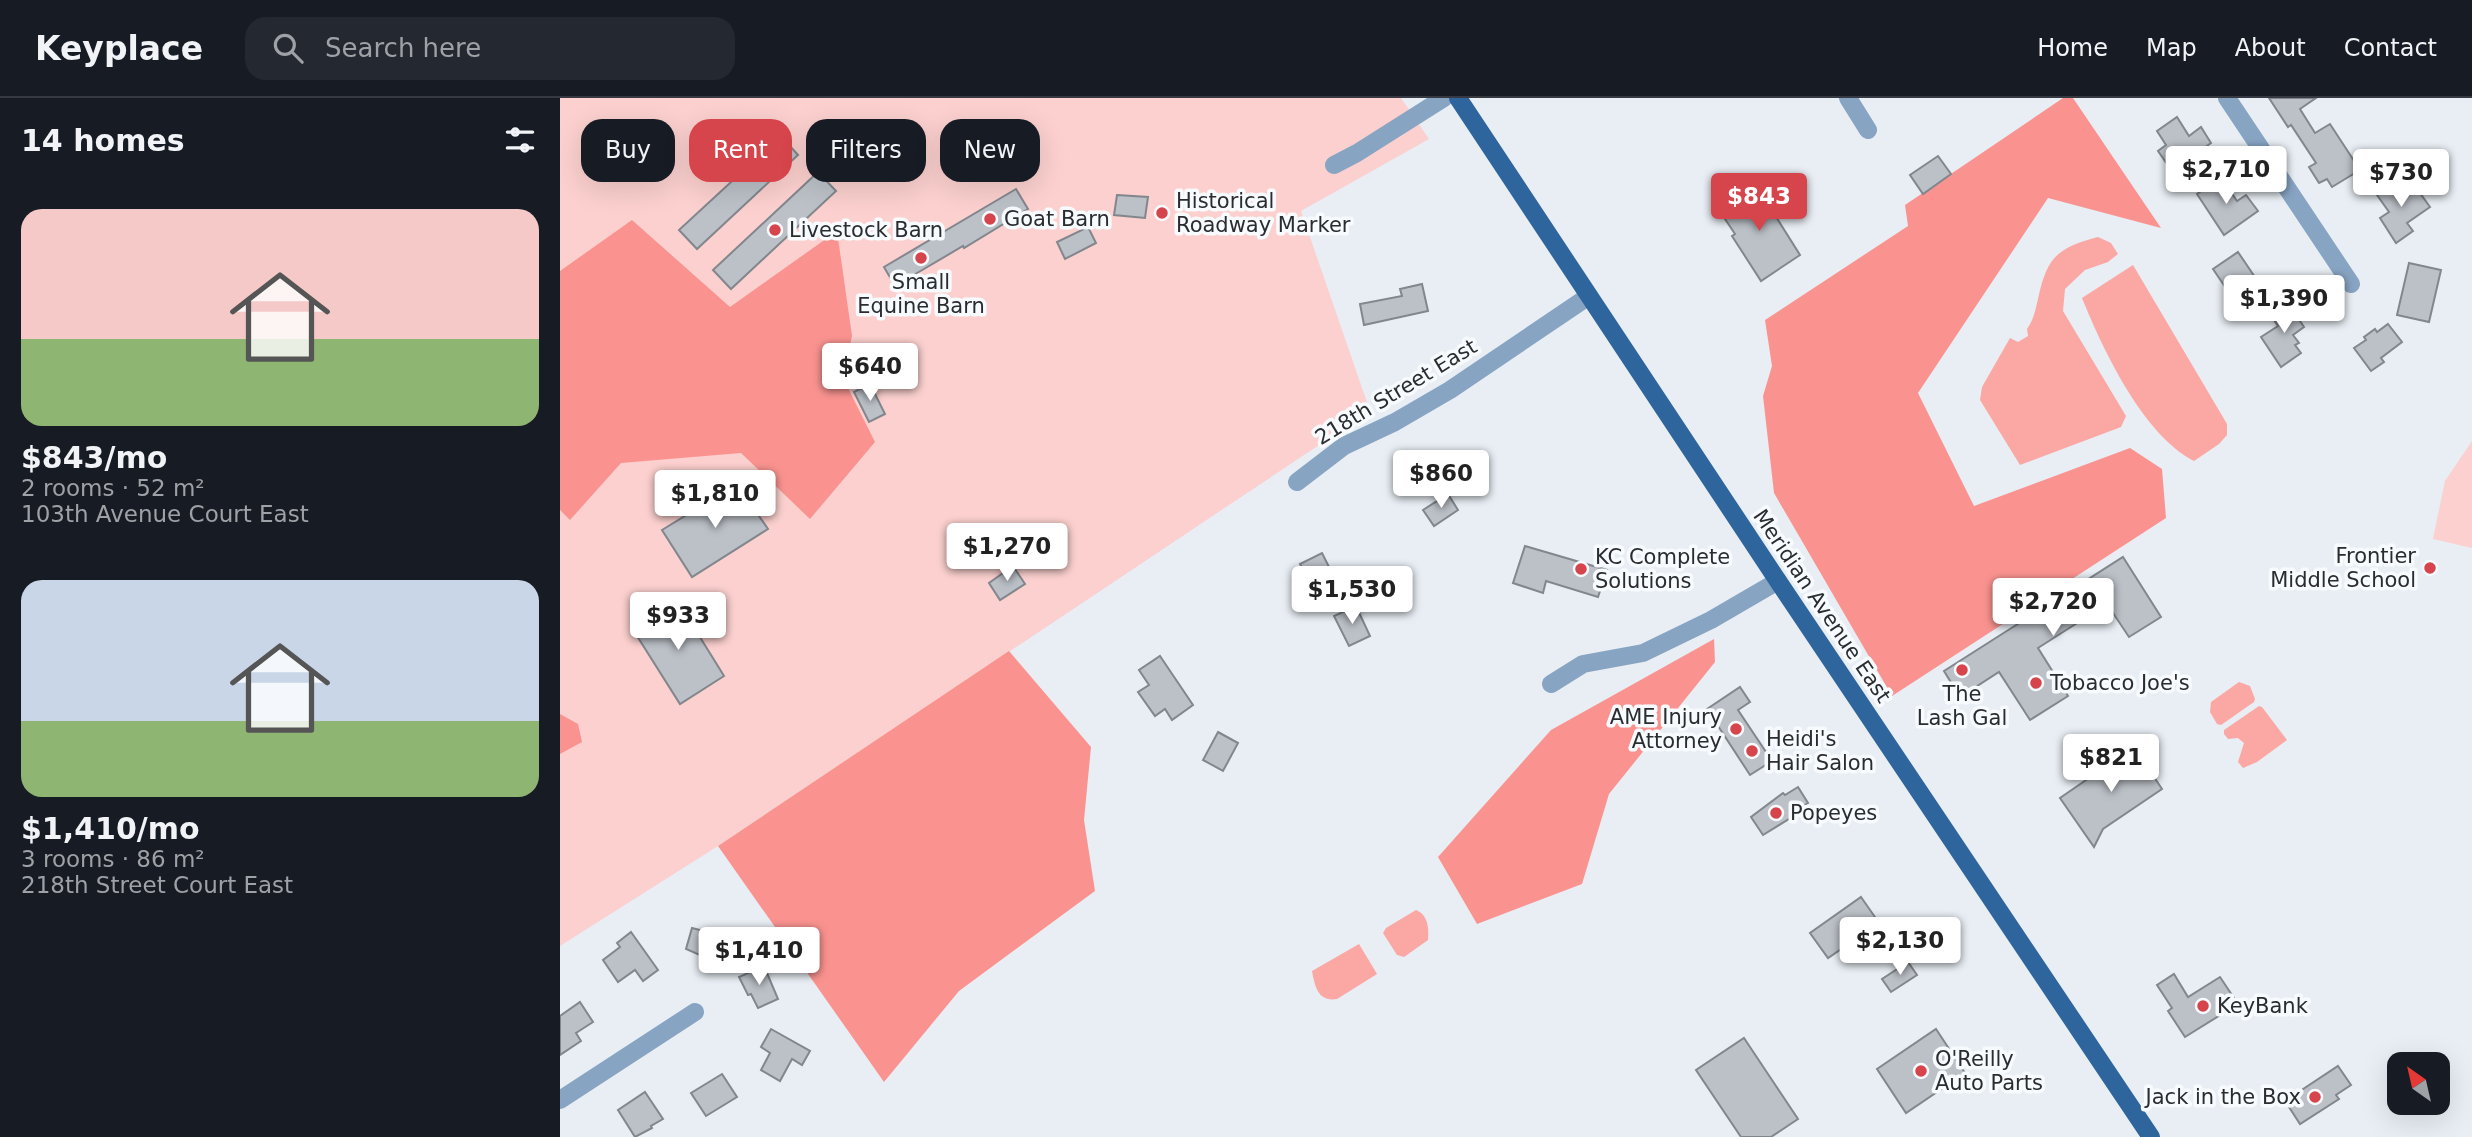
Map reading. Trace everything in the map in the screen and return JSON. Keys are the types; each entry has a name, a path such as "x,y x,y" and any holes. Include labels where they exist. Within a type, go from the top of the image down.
{"main road":[{"name":"Meridian Avenue East","path":"1458,98 2151,1137"}],"street":[{"path":"1334,165 1444,98"},
{"path":"1848,98 1868,130"},
{"path":"2227,98 2351,284"},
{"name":"218th Street East","path":"1297,482 1344,446 1395,422 1450,390 1589,296"},
{"path":"1551,684 1583,664 1623,659 1653,649 1712,620 1778,581"},
{"path":"560,1100 695,1012"}],"shaded area":[{"path":"560,98 1401,98 1429,139 1301,211 1370,411 718,846 560,946"},
{"path":"2063,98 2073,98 2161,228 2048,198 1918,393 1974,506 2130,448 2162,469 2166,518 1892,696 1774,493 1763,396 1772,366 1765,320 1908,226 1905,205"},
{"path":"632,220 730,307 837,231 852,336 843,378 875,442 810,519 741,453 621,463 570,520 560,510 560,271"},
{"path":"2098,237 2111,243 2118,254 2108,262 2085,270 2065,289 2063,311 2126,416 2121,427 2020,465 1980,400 1982,387 2010,338 2018,342 2028,336 2027,329 2033,318 2045,273 2056,256 2073,245"},
{"path":"2133,265 2227,424 2227,435 2219,444 2194,461 2175,449 2142,412 2113,366 2082,298"},
{"path":"2472,441 2472,548 2433,539 2445,481"},
{"path":"1714,639 1715,662 1609,794 1582,884 1477,924 1438,857 1551,730"},
{"path":"1009,651 1091,747 1084,820 1095,891 959,991 884,1082 718,846"},
{"path":"2239,682 2250,686 2254,702 2221,725 2217,724 2210,712 2211,702"},
{"path":"2259,706 2287,740 2257,762 2243,768 2238,762 2244,743 2238,738 2228,739 2224,730"},
{"path":"560,714 578,724 582,742 560,754"},
{"path":"1416,910 1427,922 1428,940 1404,957 1397,955 1383,933 1386,928"},
{"path":"1359,944 1377,974 1337,999 1322,996 1316,988 1312,971"}],"building":[{"path":"2269,98 2316,98 2300,109 2315,133 2330,124 2360,170 2332,187 2327,179 2319,183 2309,167 2316,163"},
{"path":"2177,117 2189,136 2201,127 2211,143 2172,171 2158,151 2166,145 2157,131"},
{"path":"792,148 798,155 792,161"},
{"path":"1938,156 1951,174 1923,194 1910,175"},
{"path":"2221,177 2237,201 2246,195 2258,211 2224,235 2197,194"},
{"path":"2400,179 2410,194 2417,189 2430,207 2407,223 2413,231 2396,243 2380,218 2389,212 2377,195"},
{"path":"731,182 769,182 697,249 679,230"},
{"name":"Livestock Barn","path":"807,182 827,182 836,191 731,289 713,270"},
{"path":"1756,185 1800,255 1761,281 1719,210"},
{"path":"1016,189 1028,209 895,286 884,267"},
{"path":"1117,195 1148,197 1145,218 1114,215"},
{"path":"1088,227 1096,243 1065,259 1057,242"},
{"path":"2238,252 2269,298 2251,310 2242,295 2234,300 2213,269"},
{"path":"2409,263 2441,270 2429,322 2397,315"},
{"path":"1422,284 1428,311 1364,325 1360,304 1402,296 1400,289"},
{"path":"2287,302 2304,327 2293,335 2299,343 2295,345 2301,353 2281,367 2261,337 2278,326 2270,314"},
{"path":"2388,324 2402,342 2381,358 2384,362 2371,371 2354,348 2366,340 2364,337 2375,329 2377,332"},
{"path":"870,384 885,414 869,422 854,392"},
{"path":"737,484 768,529 692,577 662,530"},
{"path":"1448,494 1458,510 1434,526 1423,510"},
{"path":"1525,546 1607,570 1598,597 1546,581 1543,593 1513,583"},
{"path":"1322,553 1338,585 1330,589 1338,604 1323,611 1300,564"},
{"path":"2123,557 2161,617 2129,637 2107,604 2038,648 2068,696 2030,720 1999,672 1960,697 1944,671"},
{"path":"1013,566 1025,584 1000,600 989,583"},
{"path":"677,600 724,676 680,704 632,628"},
{"path":"1356,606 1370,636 1349,646 1334,616"},
{"path":"1160,656 1193,705 1172,720 1165,709 1155,716 1138,692 1149,685 1139,670"},
{"path":"1740,687 1750,702 1738,710 1772,761 1750,775 1707,709"},
{"path":"1218,732 1238,743 1223,771 1203,760"},
{"path":"2134,747 2162,789 2103,829 2094,847 2060,798"},
{"name":"Popeyes","path":"1798,787 1808,803 1795,811 1797,814 1763,835 1751,817 1783,793 1785,795"},
{"path":"1861,897 1877,920 1867,928 1869,930 1828,958 1810,933"},
{"path":"692,928 727,937 718,963 686,949"},
{"path":"631,932 658,970 643,981 635,970 618,982 603,960 620,947 617,943"},
{"path":"1908,962 1917,975 1891,992 1882,979"},
{"path":"764,966 778,999 758,1008 739,977"},
{"name":"KeyBank","path":"2174,974 2188,997 2220,977 2238,1004 2185,1037 2168,1011 2172,1008 2157,985"},
{"path":"580,1002 593,1022 576,1033 581,1041 560,1055 560,1016"},
{"path":"771,1029 810,1051 802,1065 792,1059 780,1081 761,1070 770,1053 761,1047"},
{"name":"O'Reilly Auto Parts","path":"1936,1029 1965,1073 1906,1113 1877,1069"},
{"path":"1744,1038 1798,1119 1771,1137 1741,1137 1696,1070"},
{"name":"Jack in the Box","path":"2338,1066 2351,1085 2336,1095 2339,1099 2300,1124 2285,1101"},
{"path":"722,1074 737,1097 706,1116 691,1093"},
{"path":"645,1092 663,1119 635,1137 618,1110"}],"place":[{"name":"Historical Roadway Marker","path":"1162,213"},
{"name":"Goat Barn","path":"990,219"},
{"name":"Livestock Barn","path":"775,230"},
{"name":"Small Equine Barn","path":"921,258"},
{"name":"Frontier Middle School","path":"2430,568"},
{"name":"KC Complete Solutions","path":"1581,569"},
{"name":"The Lash Gal","path":"1962,670"},
{"name":"Tobacco Joe's","path":"2036,683"},
{"name":"AME Injury Attorney","path":"1736,729"},
{"name":"Heidi's Hair Salon","path":"1752,751"},
{"name":"Popeyes","path":"1776,813"},
{"name":"KeyBank","path":"2203,1006"},
{"name":"O'Reilly Auto Parts","path":"1921,1071"},
{"name":"Jack in the Box","path":"2315,1097"}]}
